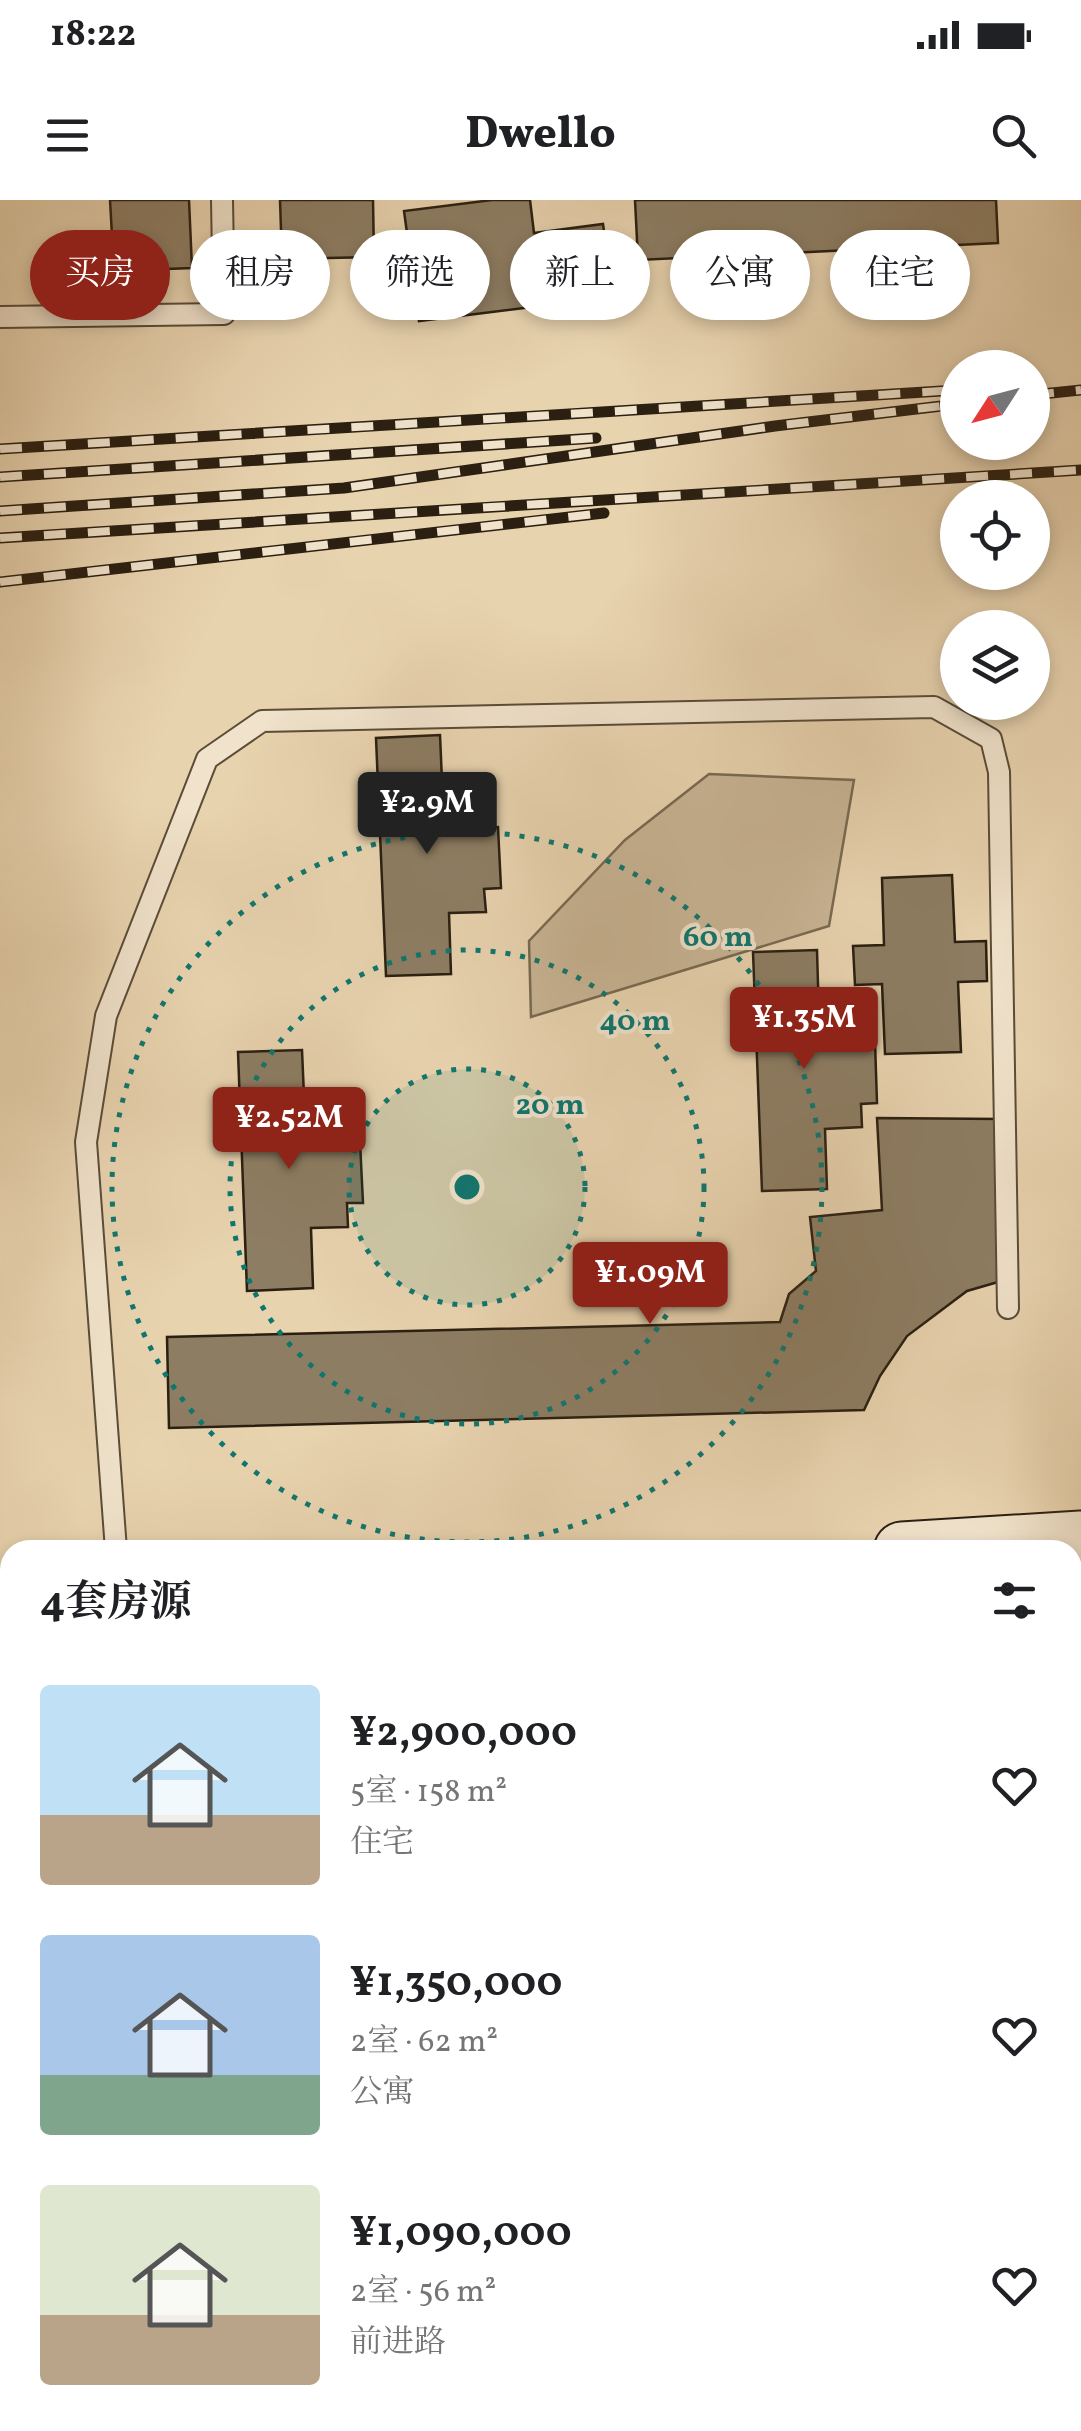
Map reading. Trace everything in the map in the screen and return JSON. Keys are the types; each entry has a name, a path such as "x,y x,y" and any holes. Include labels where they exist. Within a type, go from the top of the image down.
{"lane":[{"path":"0,317 224,314 222,200"},
{"path":"115,1540 86,1142 106,1016 207,759 262,722 934,707 991,738 999,772 1008,1308"}],"shaded area":[{"path":"709,774 854,780 829,926 531,1017 529,941 625,840"}],"building":[{"path":"110,200 189,200 190,268 170,269 170,230 112,230"},
{"path":"280,200 373,200 374,230 350,230 350,258 330,258 330,230 281,230"},
{"path":"492,200 530,200 534,230 510,230 510,310 490,312 490,230 407,230 404,211"},
{"path":"635,200 996,200 998,243 970,244 970,230 830,230 830,251 810,252 810,230 670,230 670,258 650,259 650,230 636,230"},
{"path":"603,224 604,230 557,230"},
{"path":"440,735 443,804 481,803 482,828 498,827 501,888 484,889 486,912 449,913 451,974 386,976 376,738"},
{"path":"952,875 955,942 986,941 987,981 958,982 961,1052 885,1054 882,984 855,985 853,946 884,945 882,878"},
{"path":"817,950 819,1019 857,1018 858,1043 875,1042 877,1103 861,1104 862,1127 825,1129 827,1189 762,1191 753,952"},
{"path":"302,1050 305,1119 342,1118 344,1142 360,1142 363,1203 347,1203 348,1227 311,1228 313,1288 247,1291 238,1052"},
{"path":"877,1118 1000,1119 998,1282 967,1291 907,1336 880,1376 864,1410 169,1428 167,1337 780,1322 789,1294 816,1271 810,1217 882,1210"}],"railway":[{"path":"1050,393 1081,390"},
{"path":"0,449 940,391"},
{"path":"0,511 344,488 940,406"},
{"path":"0,477 596,438"},
{"path":"0,538 1081,470"},
{"path":"0,582 604,513"}]}
